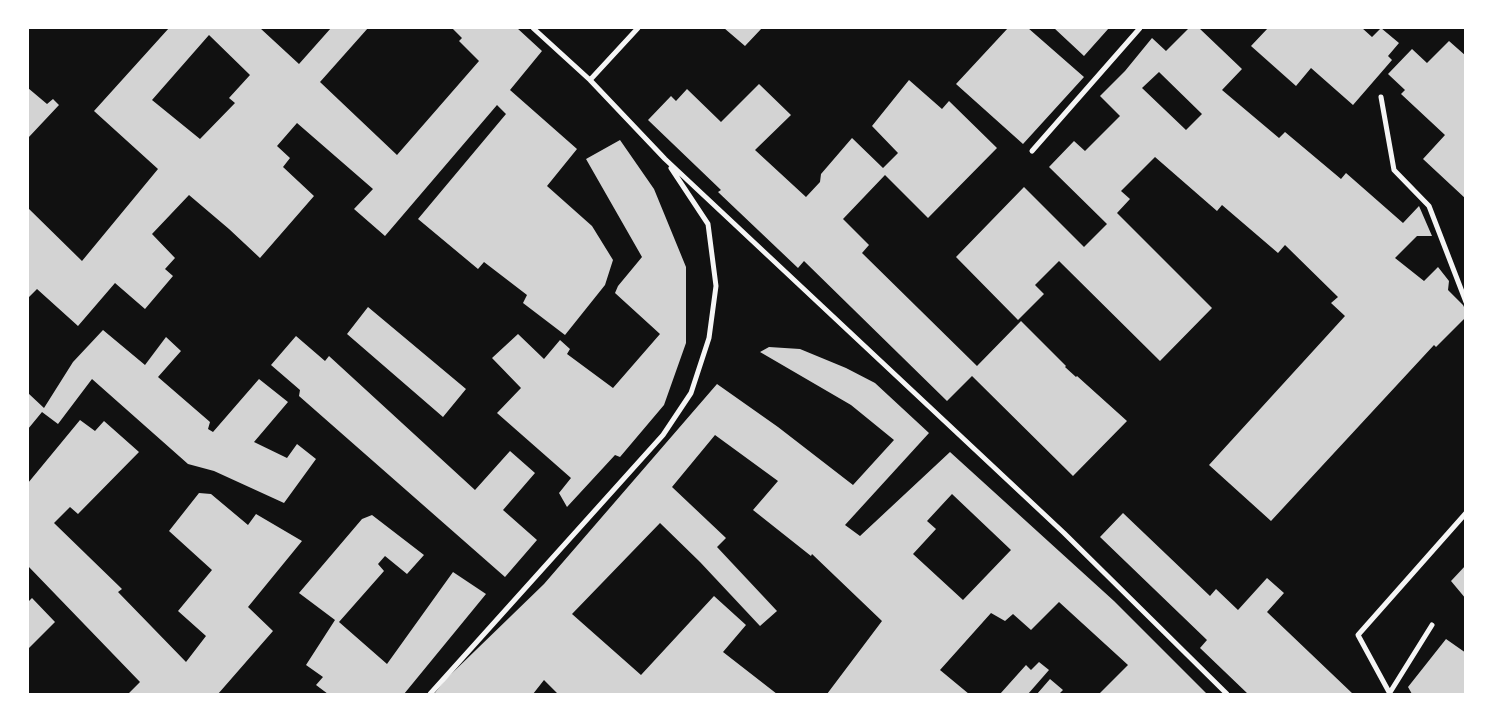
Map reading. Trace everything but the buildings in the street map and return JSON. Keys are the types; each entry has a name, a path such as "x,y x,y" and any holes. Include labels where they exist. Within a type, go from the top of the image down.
{"street":[{"path":"533,28 590,80 665,159 1064,534 1227,694"},
{"path":"590,80 638,28"},
{"path":"1032,151 1140,28"},
{"path":"1381,97 1394,170 1429,206 1466,302"},
{"path":"430,694 663,435 691,393 709,338 716,286 708,224 665,159"},
{"path":"1432,625 1389,693 1358,635 1466,513"}]}
